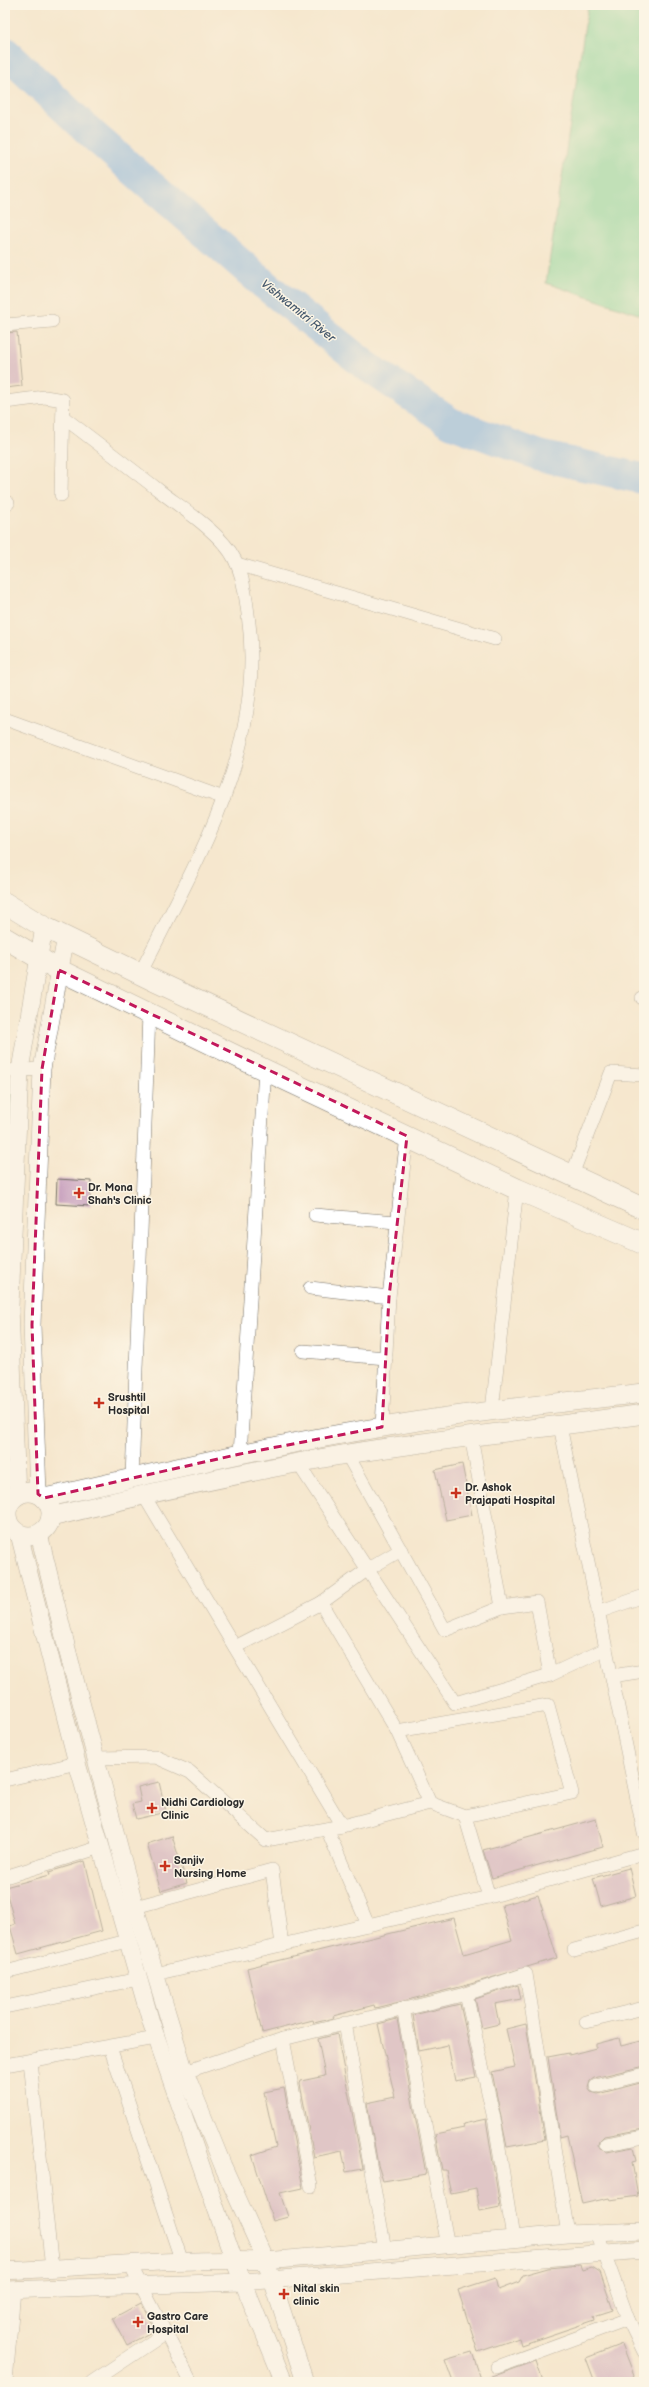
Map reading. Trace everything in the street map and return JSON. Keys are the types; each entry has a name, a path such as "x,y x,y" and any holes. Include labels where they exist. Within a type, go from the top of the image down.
{"main road":[{"path":"5,903 44,927 66,936 140,974 644,1209"},
{"path":"5,938 39,960 265,1070 517,1189 644,1244"},
{"path":"41,1496 51,1510 51,1517 45,1530 39,1534 26,1536 11,1516 30,1492 41,1496 240,1454 382,1427 492,1410 644,1393"},
{"path":"51,1517 143,1494 347,1454 644,1414"}],"street":[{"path":"5,325 52,320"},
{"path":"5,402 45,397 63,400 61,496"},
{"path":"63,418 184,510 226,546 237,564 244,586 251,636 250,698 241,748 215,826 140,974"},
{"path":"237,564 495,639"},
{"path":"5,719 224,798"},
{"path":"44,927 39,960 13,1071 12,1261 10,1306 11,1516 77,1763 156,2038 242,2282 284,2382"},
{"path":"41,1496 32,1325 42,1069 66,936"},
{"path":"132,1478 149,1014"},
{"path":"13,1071 42,1069"},
{"path":"240,1454 265,1070"},
{"path":"572,1175 610,1073 644,1075"},
{"path":"382,1427 389,1297 396,1222 407,1136"},
{"path":"492,1410 517,1189"},
{"path":"315,1215 396,1222"},
{"path":"12,1261 35,1263"},
{"path":"310,1288 389,1297"},
{"path":"303,1351 386,1358"},
{"path":"560,1426 606,1649 641,1796 644,1833"},
{"path":"472,1436 502,1608"},
{"path":"347,1454 445,1630 502,1608 537,1602 550,1675"},
{"path":"298,1463 455,1703 550,1675 606,1649"},
{"path":"143,1494 342,1826"},
{"path":"39,1534 135,1907 184,2072 223,2166 266,2261 304,2382"},
{"path":"235,1647 321,1603 368,1569 401,1550"},
{"path":"598,1612 644,1596"},
{"path":"321,1603 398,1731 430,1804"},
{"path":"612,1676 644,1671"},
{"path":"96,1758 156,1757 190,1772 266,1840 342,1826 430,1804 465,1816 572,1793 548,1705 398,1731"},
{"path":"5,1780 77,1763"},
{"path":"465,1816 489,1897"},
{"path":"327,1829 368,1925"},
{"path":"5,1877 101,1847"},
{"path":"155,1974 489,1897 644,1853"},
{"path":"135,1907 272,1870 282,1945"},
{"path":"574,1950 644,1930"},
{"path":"5,1972 127,1940"},
{"path":"184,2072 283,2039 403,2008 466,1994 526,1974 568,2234"},
{"path":"5,2007 138,1979"},
{"path":"466,1994 495,2124 513,2238"},
{"path":"403,2008 448,2246"},
{"path":"586,2022 644,2008"},
{"path":"345,2023 385,2250"},
{"path":"5,2065 156,2038"},
{"path":"283,2039 311,2186"},
{"path":"110,2047 182,2262"},
{"path":"30,2061 52,2269"},
{"path":"596,2086 644,2074"},
{"path":"606,2144 644,2137"},
{"path":"5,2271 234,2260 266,2261 448,2246 513,2238 644,2231"},
{"path":"597,2233 628,2319 644,2352"},
{"path":"6,2382 10,2290 140,2284 242,2282 644,2250"},
{"path":"130,2264 164,2334 191,2382"},
{"path":"497,2367 628,2319"},
{"path":"92,2382 164,2334"}],"highlighted area":[{"path":"59,970 407,1136 389,1297 382,1427 240,1454 44,1498 38,1494 32,1325 42,1069"}],"green space":[{"path":"588,5 644,5 644,316 546,283"},
{"path":"5,1084 15,1084 5,1332"}],"building":[{"path":"17,332 22,386 5,388 5,333"},
{"path":"57,1179 91,1181 90,1206 56,1204"},
{"path":"462,1464 472,1515 446,1520 435,1470"},
{"path":"159,1782 166,1812 136,1819 132,1804 141,1802 138,1787"},
{"path":"596,1819 603,1847 492,1878 483,1850"},
{"path":"172,1836 187,1883 161,1891 147,1844"},
{"path":"85,1861 102,1931 18,1954 10,1926 15,1924 5,1887 50,1875 49,1872"},
{"path":"629,1868 636,1896 601,1906 593,1878"},
{"path":"538,1895 557,1958 464,1986 375,2008 374,2005 333,2016 334,2018 314,2023 313,2020 262,2033 247,1968 454,1918 464,1954 512,1940 502,1905"},
{"path":"518,1985 521,1999 495,2004 499,2024 482,2028 475,1999"},
{"path":"460,2004 476,2077 455,2081 448,2045 419,2051 413,2015"},
{"path":"397,2019 426,2174 383,2181 378,2165 367,2103 395,2097 378,2024"},
{"path":"526,2024 545,2140 507,2147 492,2072 515,2067 506,2029"},
{"path":"337,2034 363,2169 346,2172 342,2151 314,2157 300,2084 301,2081 325,2076 318,2039"},
{"path":"619,2038 621,2046 644,2040 644,2066 594,2078 590,2081 588,2088 591,2092 598,2094 644,2082 644,2129 604,2136 599,2141 598,2145 600,2149 607,2152 633,2147 636,2161 632,2162 638,2196 610,2200 609,2198 582,2204 567,2135 560,2137 548,2057 569,2053 569,2055 596,2048 596,2044"},
{"path":"284,2088 303,2188 280,2193 288,2217 273,2221 252,2155 276,2147 264,2092"},
{"path":"486,2119 500,2207 480,2211 476,2188 451,2193 446,2170 442,2170 435,2134 464,2128 463,2124"},
{"path":"580,2265 582,2270 592,2267 600,2272 613,2310 594,2316 595,2320 521,2345 519,2338 478,2352 458,2290 495,2278 498,2290 519,2282 523,2275 548,2268"},
{"path":"141,2303 155,2330 127,2345 113,2318"},
{"path":"622,2344 634,2375 630,2382 595,2382 586,2358"},
{"path":"472,2352 482,2382 453,2382 445,2360"},
{"path":"536,2361 543,2382 483,2382 483,2380"}],"waterway":[{"name":"Vishwamitri River","path":"5,52 94,136 265,285 365,365 451,423 541,456 644,479"}],"place":[{"name":"Dr. Mona Shah's Clinic","path":"79,1193"},
{"name":"Srushtil Hospital","path":"99,1403"},
{"name":"Dr. Ashok Prajapati Hospital","path":"456,1493"},
{"name":"Nidhi Cardiology Clinic","path":"152,1808"},
{"name":"Sanjiv Nursing Home","path":"165,1866"},
{"name":"Nital skin clinic","path":"284,2294"},
{"name":"Gastro Care Hospital","path":"138,2322"}]}
